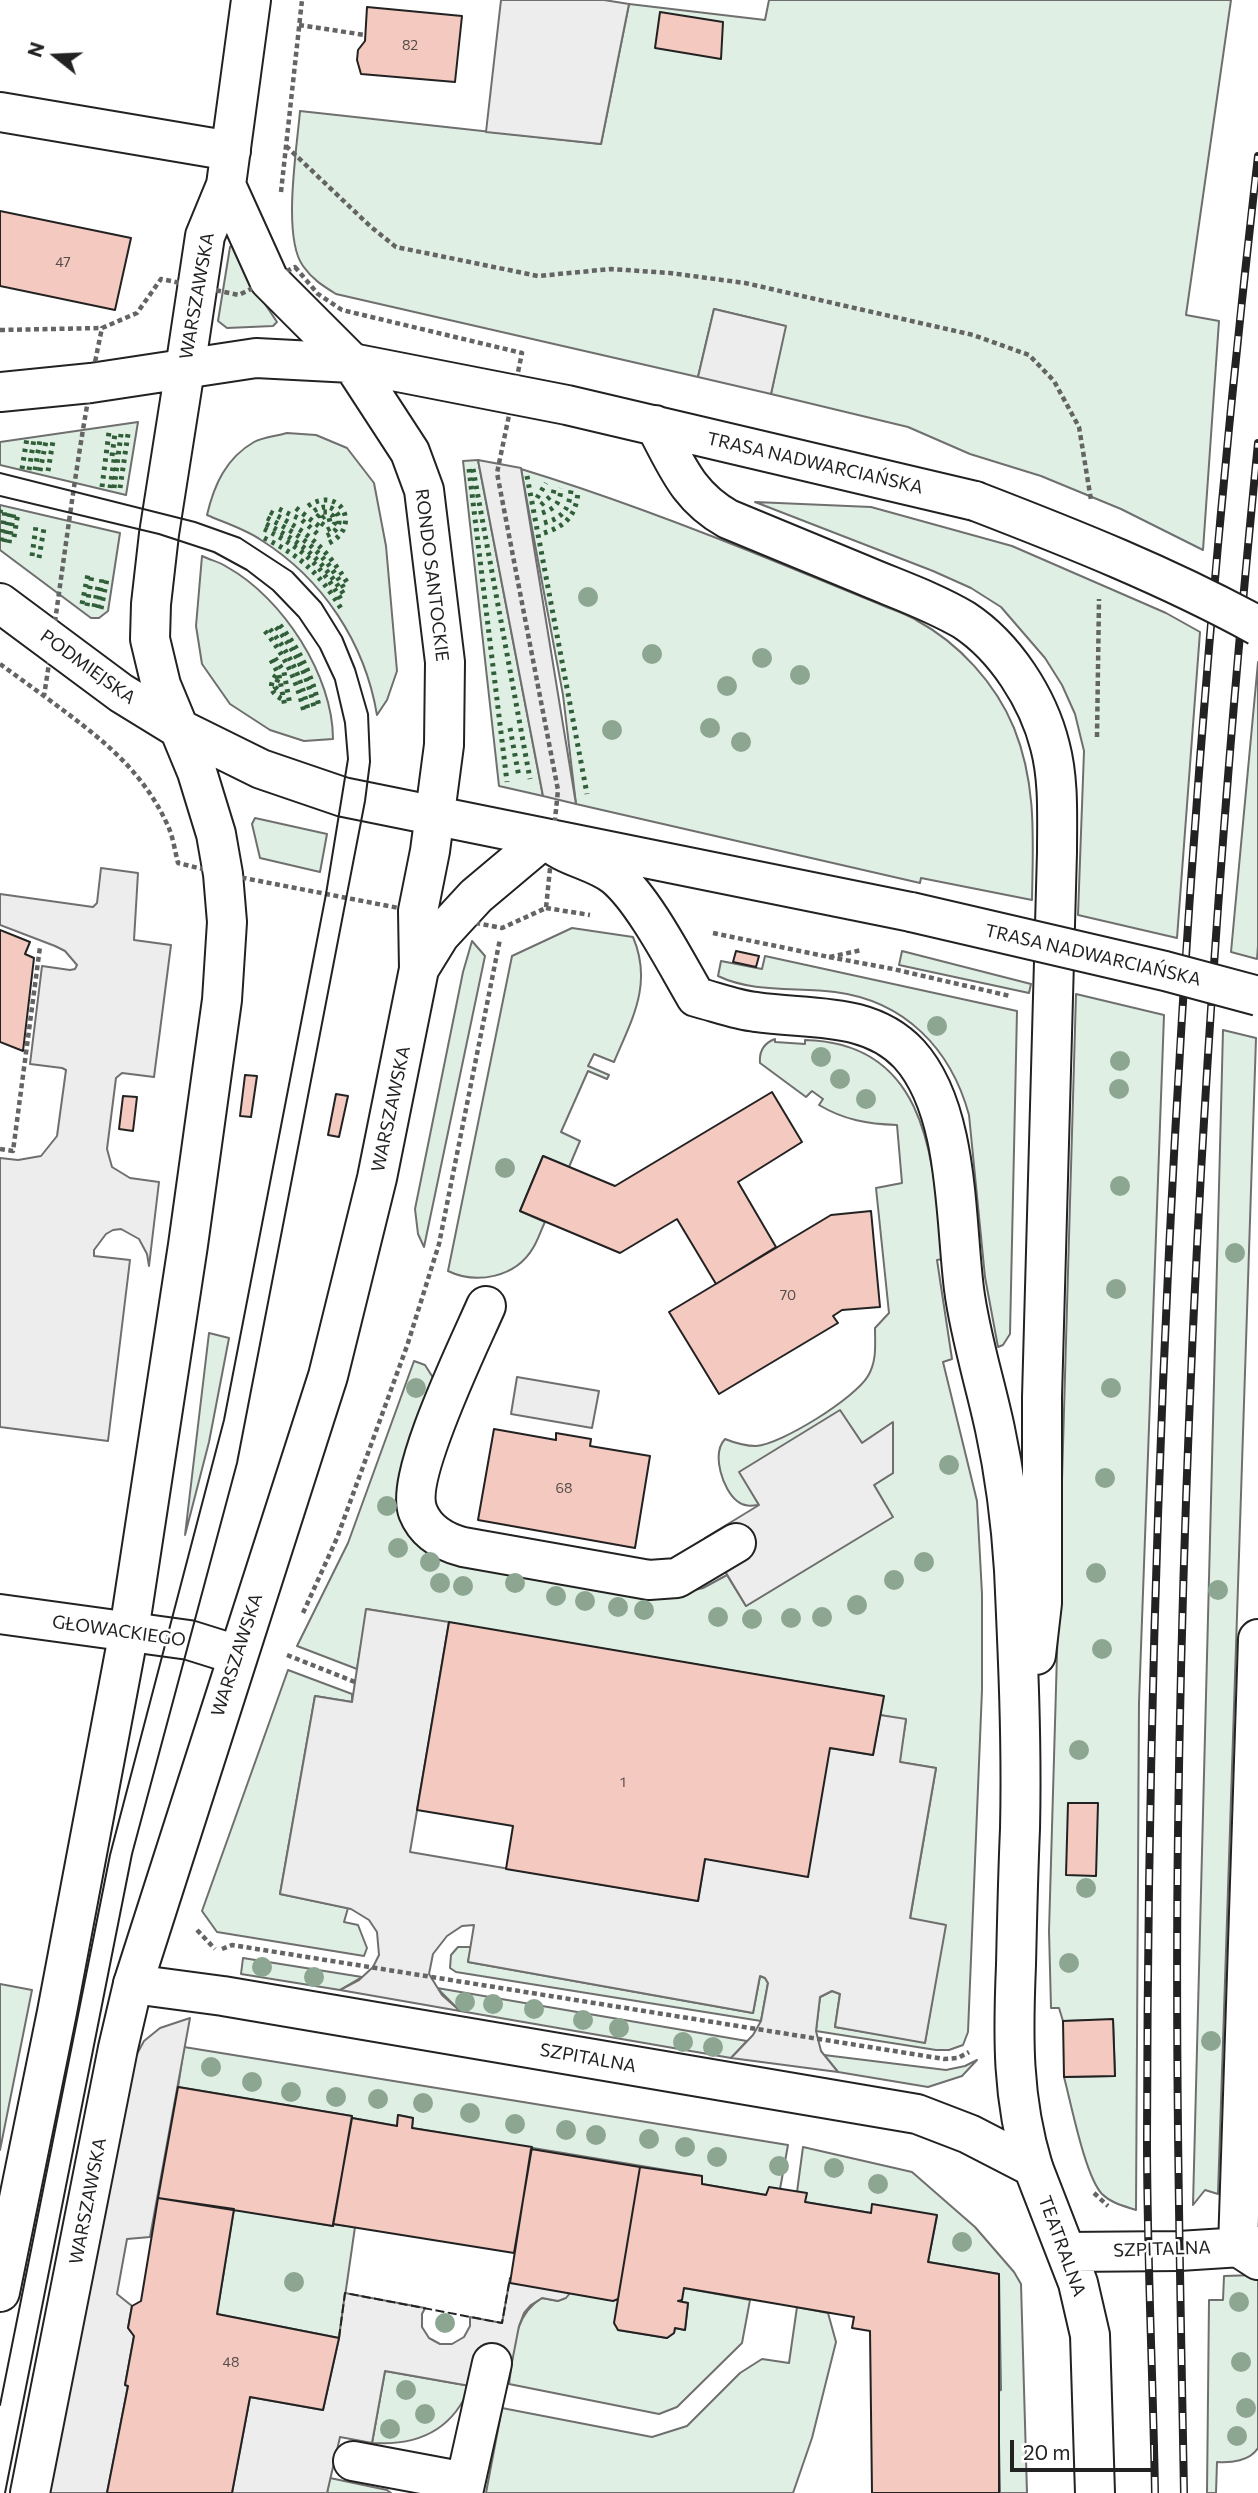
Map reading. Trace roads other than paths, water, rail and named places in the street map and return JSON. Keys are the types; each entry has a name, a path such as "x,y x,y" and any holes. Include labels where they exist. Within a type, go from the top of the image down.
{"main road":[{"name":"WARSZAWSKA","path":"185,369 205,236 229,168 251,0"},
{"path":"0,112 229,168 284,267 352,363"},
{"path":"0,392 91,383 256,358 352,363"},
{"name":"TRASA NADWARCIAŃSKA","path":"352,363 655,425 975,501 1102,551 1204,596 1258,626"},
{"name":"RONDO SANTOCKIE","path":"352,363 410,452 424,490 445,662 444,745 435,816"},
{"path":"0,2292 57,2012 129,1631 222,1000 227,922 216,834 197,772 154,662 150,622 159,534 185,369"},
{"path":"655,425 695,495 709,509 930,603 964,621 988,639 1011,666 1028,693 1050,745 1057,798 1057,852 1043,1370 1042,1603 1021,1791"},
{"name":"PODMIEJSKA","path":"0,603 121,693 178,728"},
{"path":"178,728 261,769 343,797 435,816"},
{"name":"WARSZAWSKA","path":"30,2493 132,1984 327,1376 377,1178 419,969 418,911 435,816"},
{"name":"TRASA NADWARCIAŃSKA","path":"435,816 911,912 1165,971 1258,996"},
{"path":"419,969 440,935 475,896 551,841 606,869 628,888 696,997 753,1012 842,1019 865,1026 887,1036 908,1054 926,1078 940,1108 948,1138 968,1314 996,1433 1008,1512 1014,1570 1021,1791"},
{"path":"486,1306 419,1468 416,1500 418,1512 438,1537 463,1547 649,1580 677,1577 736,1543"},
{"name":"GŁOWACKIEGO","path":"0,1614 189,1640 237,1655"},
{"path":"1251,2251 1258,1639"},
{"name":"TEATRALNA","path":"1021,1791 1013,2034 1017,2102 1033,2167 1078,2283 1090,2335 1095,2493"},
{"name":"SZPITALNA","path":"132,1984 223,1996 917,2114 969,2134 1033,2167"},
{"name":"SZPITALNA","path":"1066,2252 1251,2251"},
{"path":"353,2462 464,2487 492,2363"}],"tram line":[{"path":"0,473 195,522 240,538 292,572 321,603 342,637 368,714 370,762 365,801 237,1463 132,1854 5,2493"},
{"path":"0,496 159,534 214,552 247,570 273,590 299,617 320,648 335,680 345,723 348,759 326,894 224,1420 110,1855 0,2405"}],"railway":[{"path":"1155,2493 1147,2140 1154,1643 1163,1395 1174,1146 1209,651 1231,403 1258,156"},
{"path":"1184,2493 1177,1915 1187,1485 1214,963 1258,443"}]}
